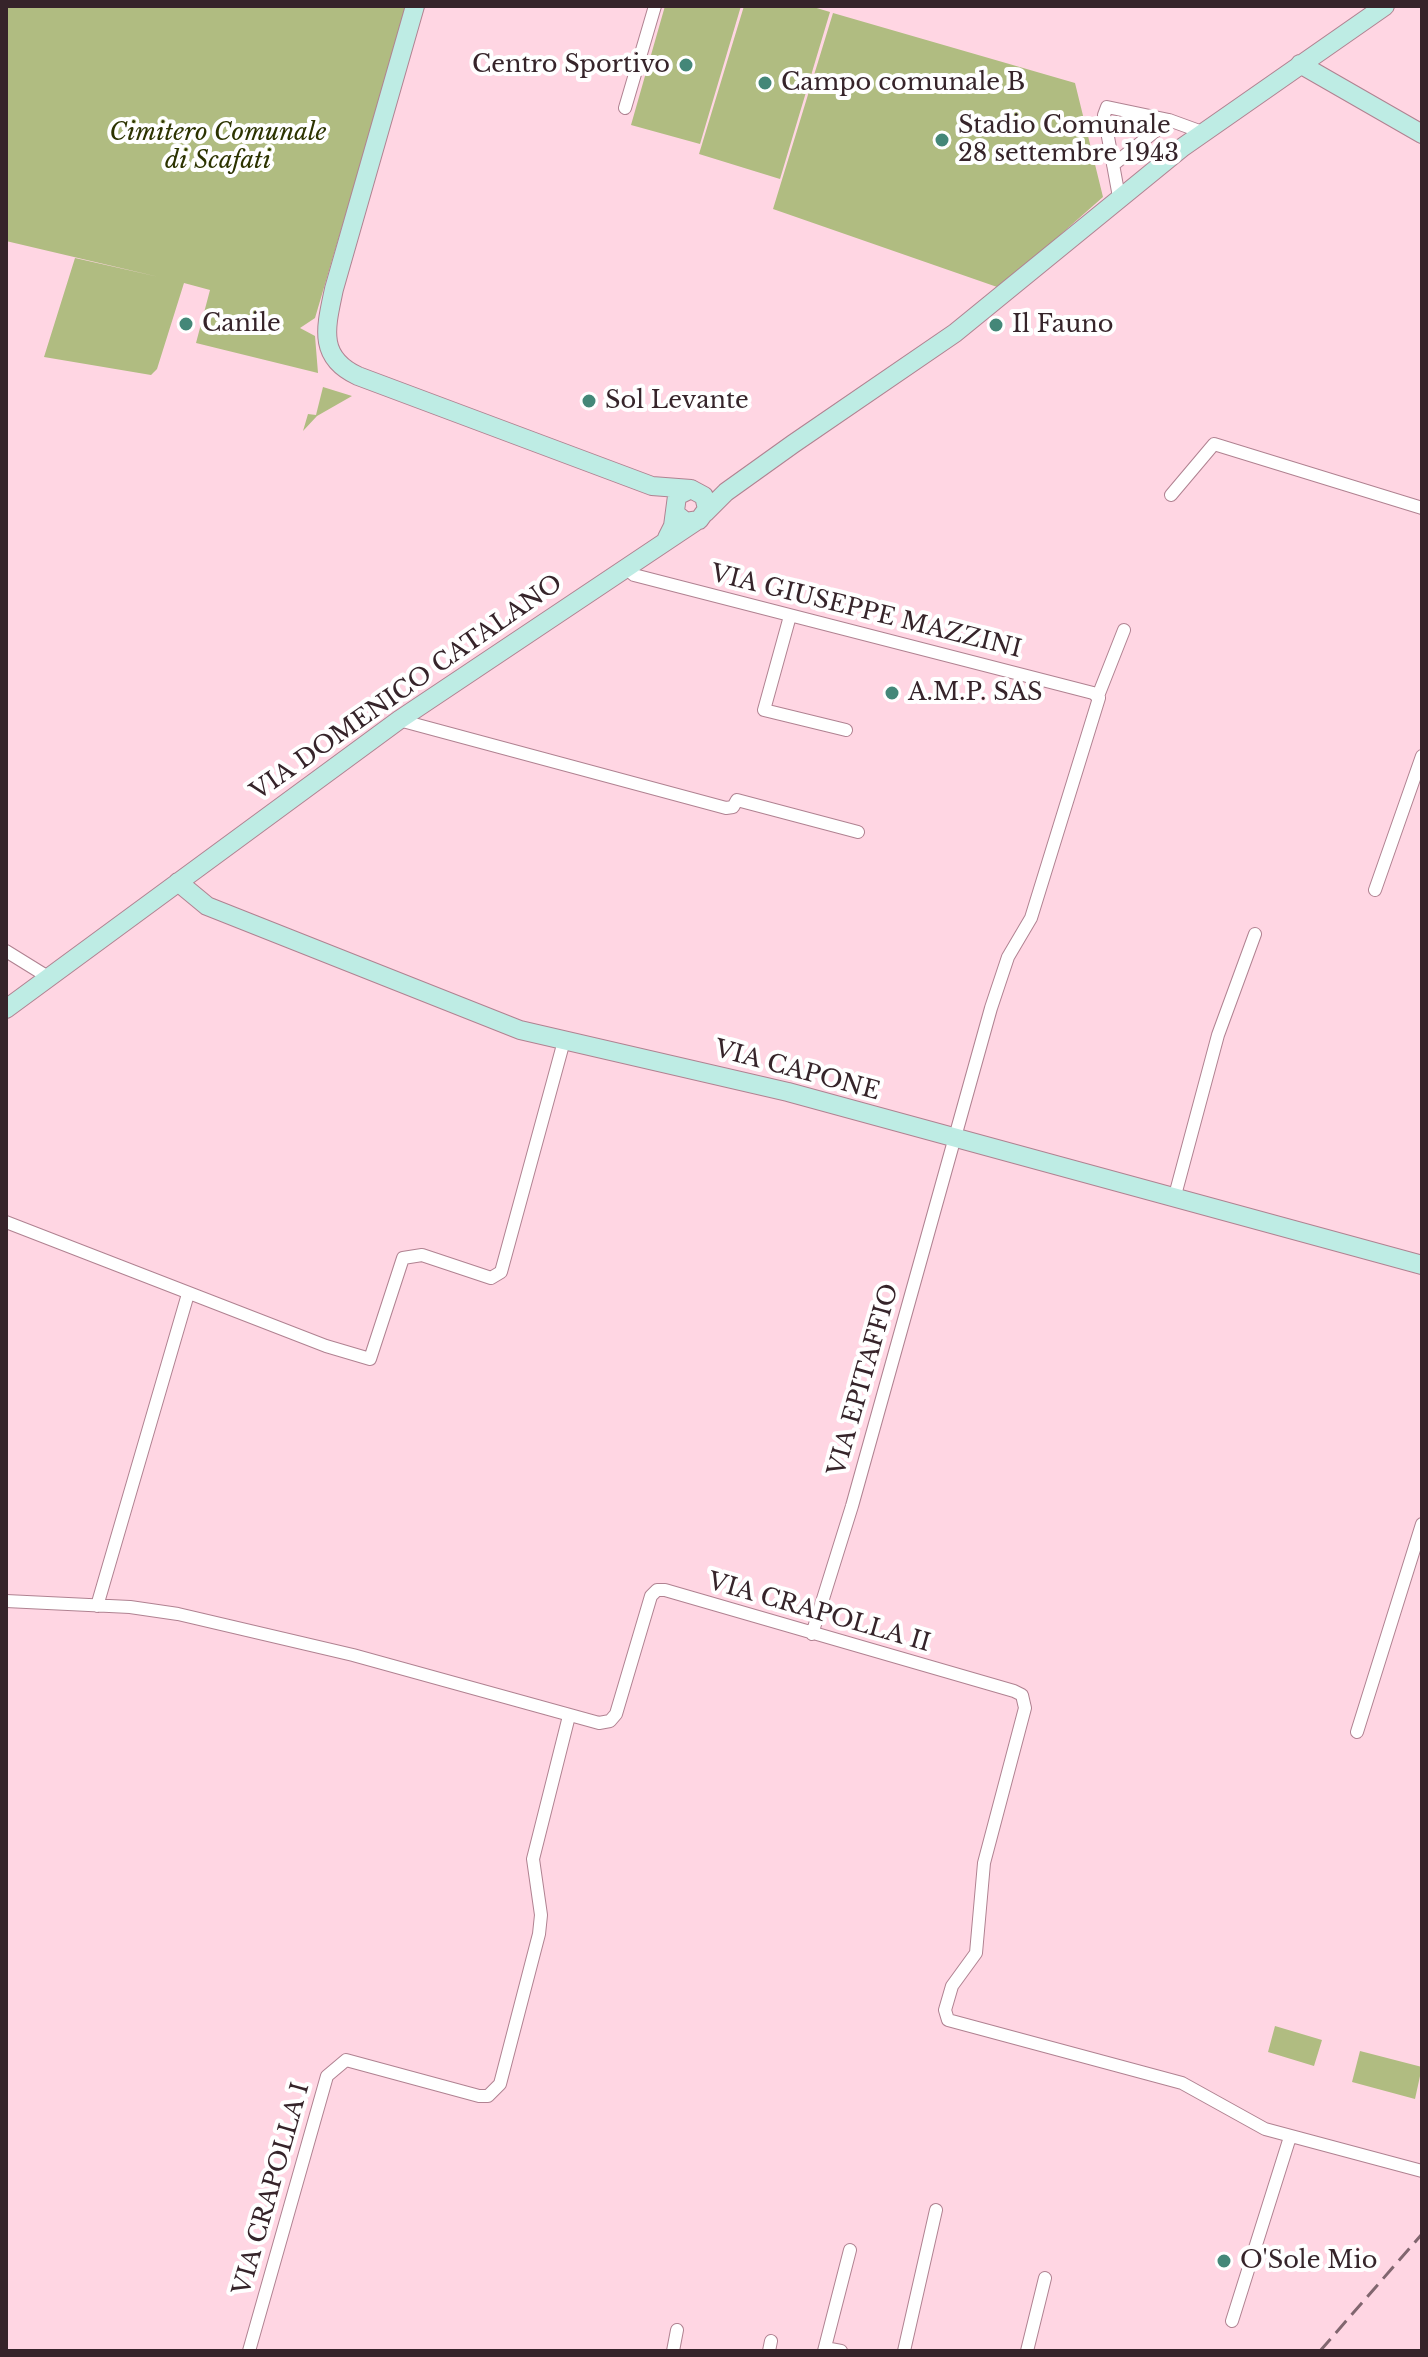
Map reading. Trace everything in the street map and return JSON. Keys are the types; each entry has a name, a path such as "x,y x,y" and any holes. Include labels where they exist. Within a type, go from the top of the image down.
{"street":[{"path":"415,6 334,289 326,331 332,356 338,365 358,376 652,486 726,492"},
{"path":"625,108 655,6"},
{"name":"VIA DOMENICO CATALANO","path":"6,1009 399,720 700,517 726,492 955,333 1202,132 1385,6"},
{"path":"1300,64 1422,134"},
{"path":"1119,197 1104,115 1107,107 1169,120 1202,132"},
{"path":"1113,165 1169,120"},
{"path":"1171,495 1214,444 1422,508"},
{"path":"652,486 686,522 700,517 706,500 695,491"},
{"path":"667,538 677,496 695,491"},
{"name":"VIA GIUSEPPE MAZZINI","path":"624,567 634,575 1098,696"},
{"path":"790,616 764,710 846,730"},
{"path":"956,1138 1002,972 1031,918 1098,696 1124,630"},
{"path":"399,720 726,808 733,807 737,800 858,832"},
{"path":"1375,890 1422,756"},
{"name":"VIA CAPONE","path":"178,882 195,899 221,912 491,1019 564,1041 718,1074 1422,1265"},
{"path":"1174,1199 1218,1035 1255,934"},
{"path":"6,951 48,977"},
{"path":"6,1222 363,1360 370,1359 403,1258 422,1255 497,1277 564,1041"},
{"name":"VIA EPITAFFIO","path":"812,1634 956,1138"},
{"path":"97,1606 188,1294"},
{"path":"1357,1732 1422,1524"},
{"name":"VIA CRAPOLLA II","path":"6,1601 155,1610 207,1620 353,1655 599,1723 610,1721 616,1714 651,1596 657,1590 1014,1691 1025,1701 984,1863 976,1953 952,1986 945,2010 948,2020 1182,2083 1265,2129 1422,2171"},
{"name":"VIA CRAPOLLA I","path":"249,2351 327,2076 337,2065 346,2060 479,2096 494,2093 500,2084 539,1934 541,1915 533,1859 569,1716"},
{"path":"1232,2321 1290,2137"},
{"path":"904,2351 936,2210"},
{"path":"841,2351 824,2349 850,2250"},
{"path":"1027,2351 1045,2278"},
{"path":"673,2351 677,2330"}],"green space":[{"name":"Cimitero Comunale di Scafati","path":"6,6 407,6 315,318 300,328 315,336 318,373 196,343 210,290 184,283 157,369 151,375 44,357 75,258 159,277 6,241"},
{"name":"Centro Sportivo","path":"665,6 741,6 700,144 631,125"},
{"name":"Campo comunale B","path":"744,6 810,6 830,12 780,179 699,154"},
{"name":"Stadio Comunale 28 settembre 1943","path":"833,13 1075,83 1103,197 1000,288 773,209"},
{"path":"323,387 352,396 317,416 303,431 308,414 316,415"},
{"path":"1275,2026 1322,2040 1314,2066 1268,2052"},
{"path":"1360,2051 1422,2067 1415,2099 1352,2082"}],"railway":[{"path":"1320,2351 1422,2234"}],"place":[{"name":"Centro Sportivo","path":"686,65"},
{"name":"Campo comunale B","path":"765,83"},
{"name":"Stadio Comunale 28 settembre 1943","path":"942,140"},
{"name":"Canile","path":"186,324"},
{"name":"Il Fauno","path":"996,325"},
{"name":"Sol Levante","path":"589,401"},
{"name":"A.M.P. SAS","path":"892,693"},
{"name":"O'Sole Mio","path":"1224,2261"}]}
